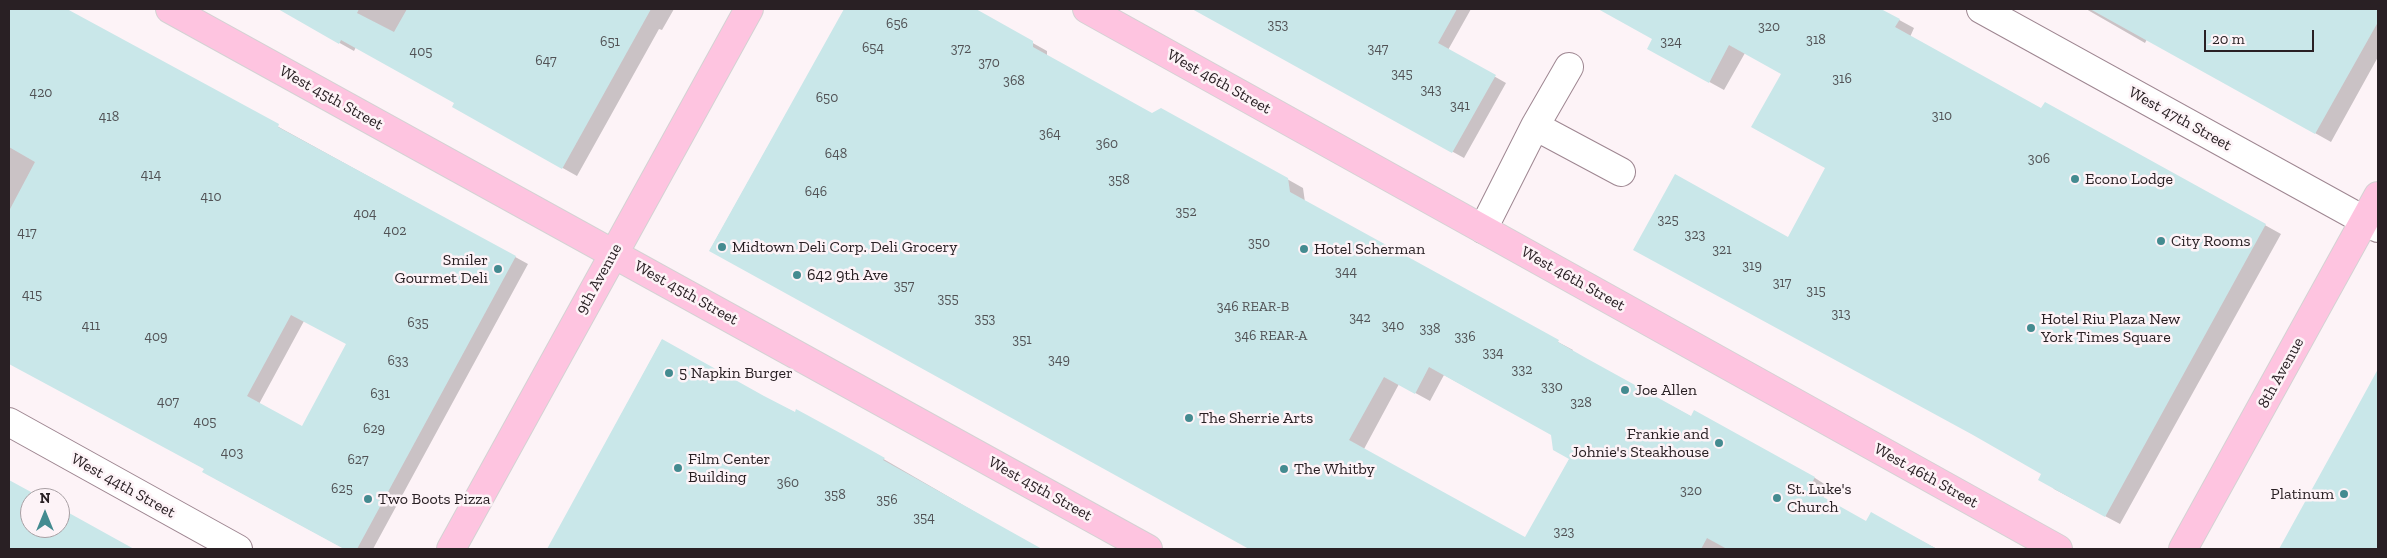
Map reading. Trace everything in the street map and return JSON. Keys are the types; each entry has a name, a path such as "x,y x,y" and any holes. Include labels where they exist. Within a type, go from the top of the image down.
{"main road":[{"name":"West 45th Street","path":"170,9 1148,549"},
{"name":"9th Avenue","path":"451,549 749,9"},
{"name":"West 46th Street","path":"1087,9 2058,549"},
{"name":"8th Avenue","path":"2183,549 2372,224 2378,196"}],"street":[{"name":"West 47th Street","path":"1981,9 2372,224"},
{"path":"1483,229 1535,126 1569,67"},
{"path":"1535,126 1621,172"},
{"name":"West 44th Street","path":"9,422 238,549"}],"building":[{"path":"9,9 67,9 279,124 278,127 516,256 357,549 344,549 202,472 204,469 9,364 9,211 35,162 9,147","holes":["291,315 346,344 302,426 247,396"]},
{"path":"278,9 359,9 357,13 394,32 407,9 651,9 562,169 452,107 454,103 341,40 339,44"},
{"path":"844,9 976,9 1033,41 1033,47 1152,113 1161,108 1288,178 1290,192 1559,340 1558,342 1586,358 1691,416 1694,410 1815,477 1809,489 1866,521 1871,512 1937,549 1727,549 1707,538 1701,549 1249,549 709,251","holes":["1429,367 1551,435 1553,450 1569,459 1525,537 1349,440 1384,377 1415,394"]},
{"path":"1192,9 1457,9 1438,43 1496,75 1452,153"},
{"path":"1598,9 1881,9 1900,19 1895,27 2041,108 2045,102 2266,224 2105,517 2038,480 2041,474 1973,435 1633,250 1675,174 1788,237 1825,168 1751,127 1781,74 1729,45 1709,83 1647,49 1652,39"},
{"path":"2090,9 2378,9 2378,22 2315,134"},
{"path":"662,339 764,396 795,412 796,409 842,434 885,458 883,460 1042,549 547,549"},
{"name":"Platinum","path":"2378,369 2378,549 2279,549 2349,422"},
{"path":"9,480 24,488 20,488 20,538 70,538 70,514 134,549 9,549"}],"place":[{"name":"Econo Lodge","path":"2075,179"},
{"name":"City Rooms","path":"2161,241"},
{"name":"Midtown Deli Corp. Deli Grocery","path":"722,247"},
{"name":"Hotel Scherman","path":"1304,249"},
{"name":"Smiler Gourmet Deli","path":"498,269"},
{"name":"642 9th Ave","path":"797,275"},
{"name":"Hotel Riu Plaza New York Times Square","path":"2031,328"},
{"name":"5 Napkin Burger","path":"669,373"},
{"name":"Joe Allen","path":"1625,390"},
{"name":"The Sherrie Arts","path":"1189,418"},
{"name":"Frankie and Johnie's Steakhouse","path":"1719,443"},
{"name":"Film Center Building","path":"678,468"},
{"name":"The Whitby","path":"1284,469"},
{"name":"Platinum","path":"2344,494"},
{"name":"St. Luke's Church","path":"1777,498"},
{"name":"Two Boots Pizza","path":"368,499"}]}
